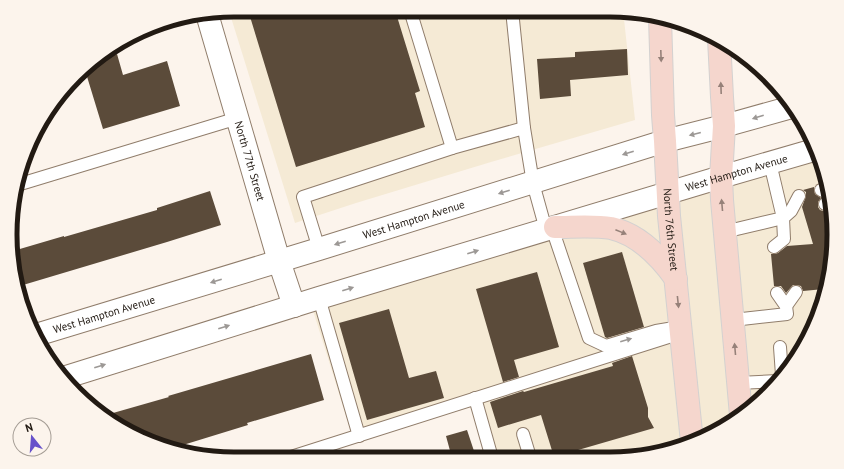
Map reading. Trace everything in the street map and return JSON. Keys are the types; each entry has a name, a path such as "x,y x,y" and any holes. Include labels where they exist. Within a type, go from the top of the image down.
{"main road":[{"name":"North 77th Street","path":"209,19 279,261 294,306"},
{"name":"North 76th Street","path":"660,23 667,193 691,436"},
{"path":"719,47 724,126 720,177 740,408"},
{"name":"West Hampton Avenue","path":"41,334 666,142 786,108"},
{"name":"West Hampton Avenue","path":"69,376 319,298 810,151"},
{"path":"551,228 611,228 623,232 648,248 661,260 676,279"}],"lane":[{"path":"412,17 452,148"},
{"path":"513,17 524,128 533,183 551,228 589,338 606,346 656,332 681,330"},
{"path":"23,183 238,118"},
{"path":"319,249 303,197 452,148 524,128"},
{"path":"770,163 792,213"},
{"path":"774,247 788,242 792,213 799,196"},
{"path":"724,232 792,213"},
{"path":"786,306 796,292"},
{"path":"733,320 787,314 786,306 777,293"},
{"path":"319,298 359,436"},
{"path":"307,452 681,330"},
{"path":"780,347 781,368"},
{"path":"738,383 770,381"},
{"path":"475,398 490,452"},
{"path":"523,434 528,452"}],"shaded area":[{"path":"231,17 624,17 635,120 491,162 295,223"},
{"path":"812,157 820,178 827,220 827,249 820,291 805,331 782,367 753,398 742,407 706,430 666,445 624,452 490,452 475,399 353,438 310,301"}],"building":[{"path":"250,17 397,17 420,91 415,93 425,127 296,167"},
{"path":"627,49 628,75 570,80 571,96 540,99 537,59 575,57 575,52"},
{"path":"117,54 123,75 167,61 180,106 103,129 87,75 111,56"},
{"path":"814,187 815,194 821,198 818,202 818,207 820,210 826,211 827,249 823,277 820,289 803,291 801,286 793,285 786,293 781,286 774,286 771,254 778,253 787,246 813,244 802,207 806,196 806,192 803,190"},
{"path":"210,191 221,225 23,285 17,250 157,210 157,208"},
{"path":"622,252 644,327 607,338 605,337 583,263"},
{"path":"537,272 559,347 514,360 519,377 503,382 476,289"},
{"path":"389,309 409,378 436,371 444,398 367,420 339,323"},
{"path":"311,354 324,400 247,423 248,425 183,445 178,445 138,430 112,413 169,397 168,396"},
{"path":"632,356 648,408 648,417 654,428 571,452 552,452 541,415 498,428 490,402 523,391 524,392 613,366 612,363"},
{"path":"467,430 474,451 450,452 446,436"}]}
